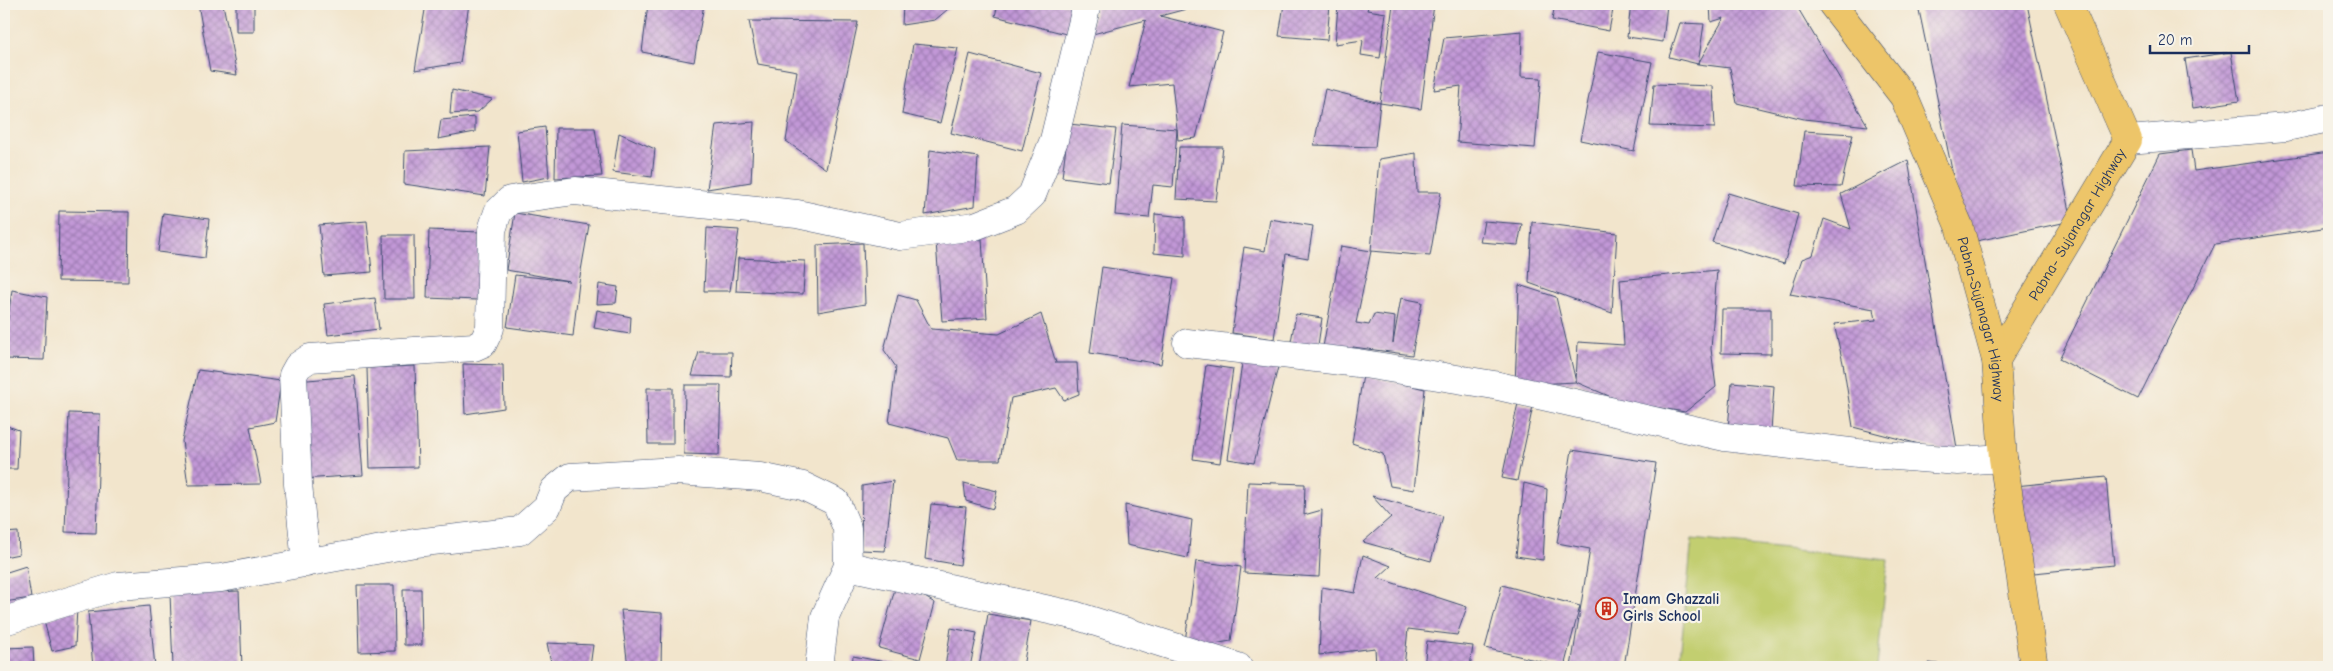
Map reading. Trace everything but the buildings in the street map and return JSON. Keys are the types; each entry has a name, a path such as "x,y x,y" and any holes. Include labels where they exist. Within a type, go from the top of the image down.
{"main road":[{"name":"Pabna-Sujanagar Highway","path":"1832,4 1904,97 1959,226 1996,360 2003,458 2034,667"},
{"name":"Pabna- Sujanagar Highway","path":"1996,360 2128,140 2068,4"}],"street":[{"path":"306,563 298,484 292,374 298,366 310,358 474,347 483,343 490,328 492,230 498,212 510,200 575,191 797,214 900,236 975,226 1016,210 1032,195 1054,140 1087,4"},
{"path":"2128,140 2286,127 2329,118"},
{"path":"1187,344 1358,363 1494,385 1725,437 1858,453 1940,459 2003,458"},
{"path":"4,621 118,586 221,578 415,543 520,531 547,507 554,490 570,476 678,471 760,477 803,486 836,502 847,528 848,566 825,617 819,667"},
{"path":"848,566 1077,616 1238,667"}],"green space":[{"path":"1692,539 1888,560 1877,667 1679,667"}],"place":[{"name":"Imam Ghazzali Girls School","path":"1607,608"}]}
